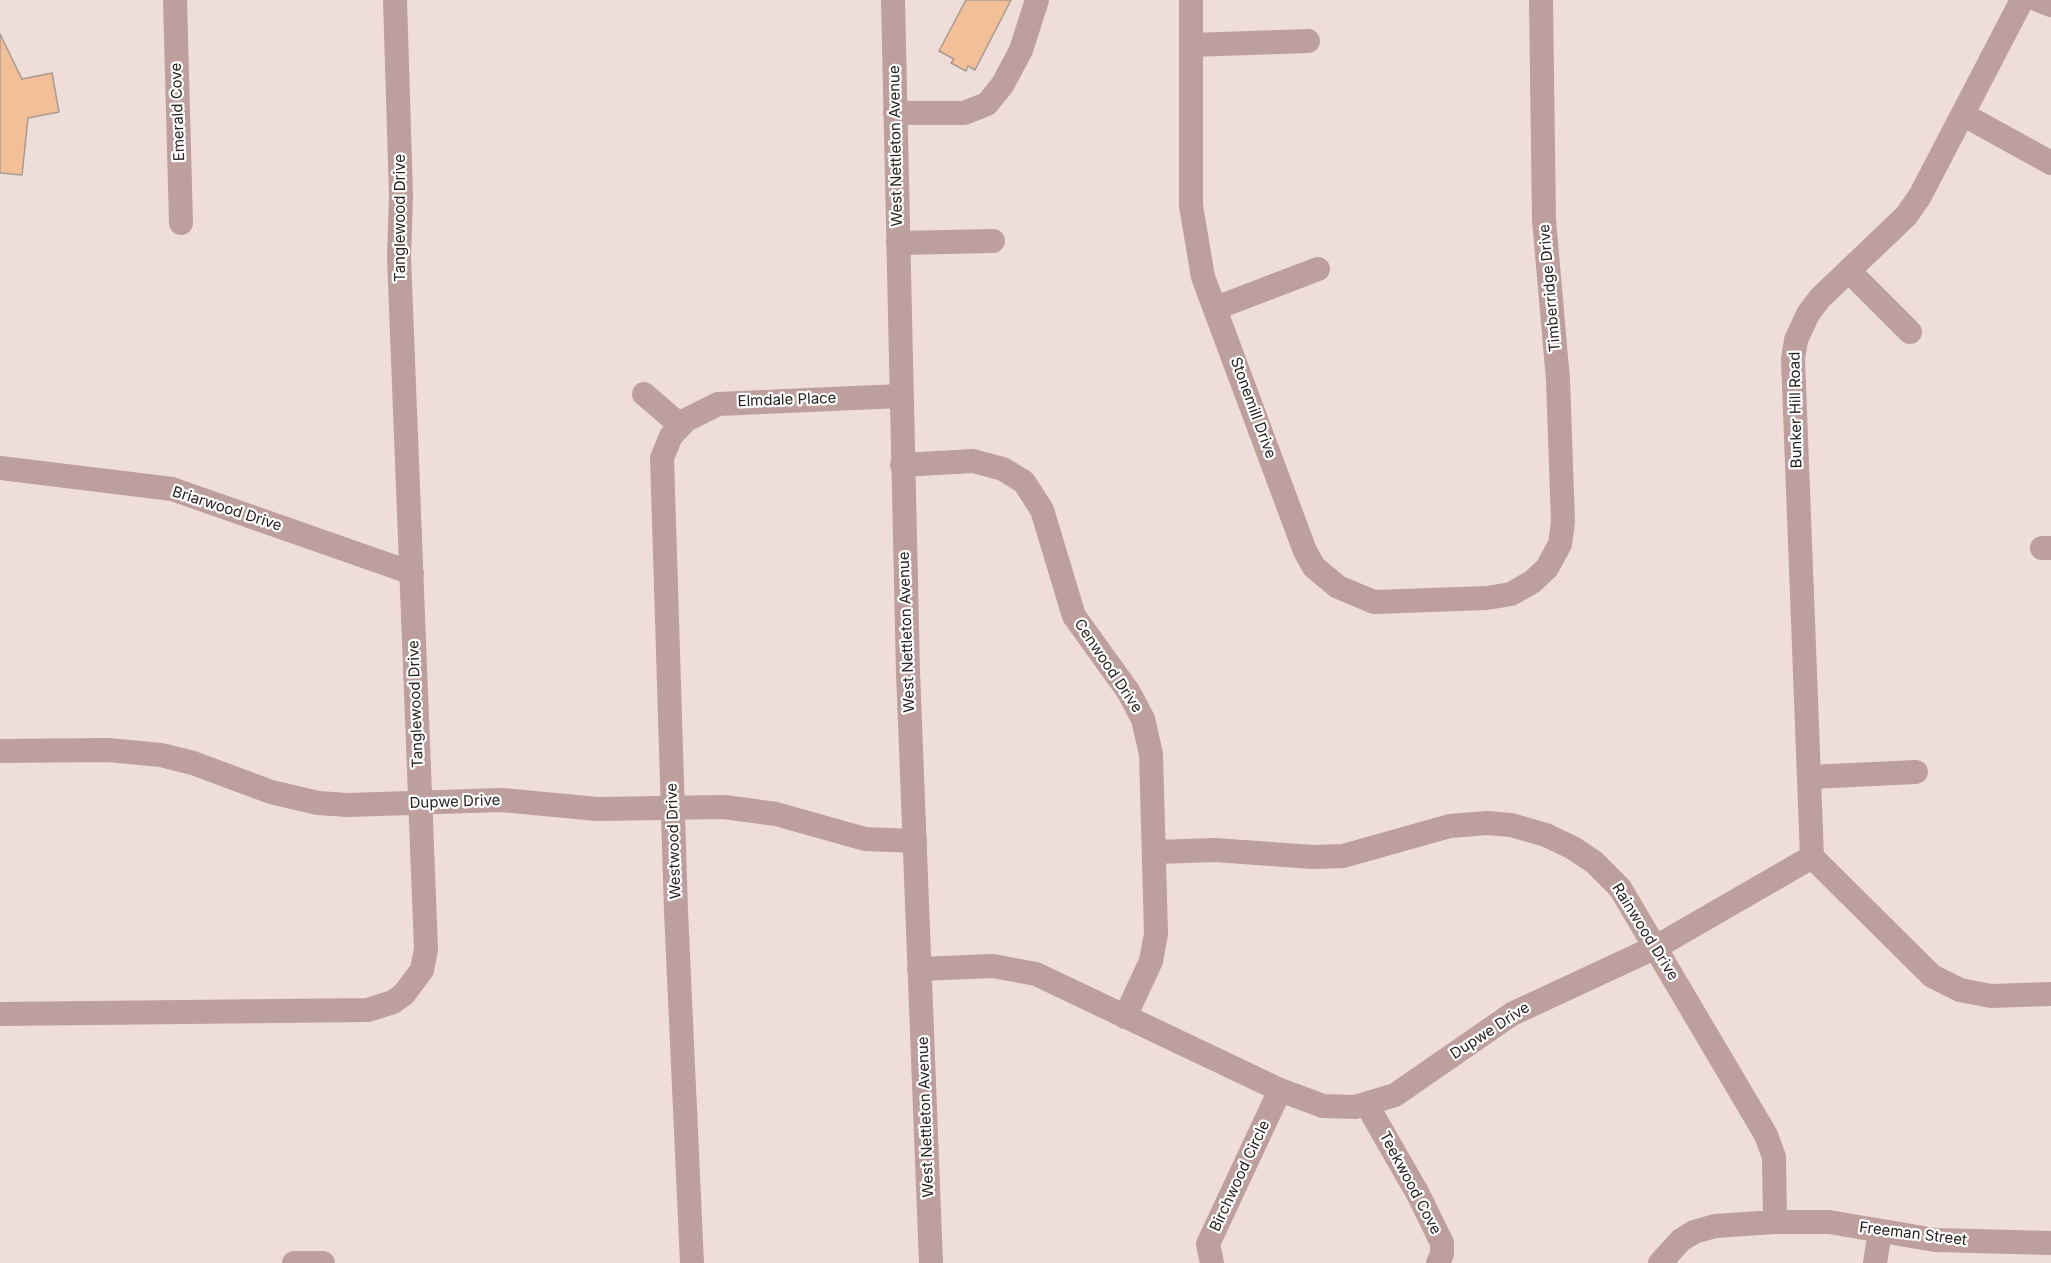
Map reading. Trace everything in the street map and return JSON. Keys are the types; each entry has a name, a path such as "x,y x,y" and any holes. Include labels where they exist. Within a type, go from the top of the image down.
{"street":[{"name":"Emerald Cove","path":"175,0 181,223"},
{"name":"Tanglewood Drive","path":"0,1014 368,1010 393,1002 422,970 426,949 399,257 401,196 395,0"},
{"name":"West Nettleton Avenue","path":"893,0 902,465 931,1263"},
{"path":"895,112 964,113 987,104 1003,84 1021,50 1037,0"},
{"name":"Stonemill Drive","path":"1191,0 1191,206 1201,268 1305,551 1314,567 1349,594 1374,602 1476,599 1511,594 1532,582 1543,571"},
{"name":"Timberridge Drive","path":"1541,0 1544,220 1558,380 1563,522 1556,555 1543,571"},
{"name":"Bunker Hill Road","path":"1812,858 1793,359 1796,340 1808,314 1820,298 1850,272 1906,216 1920,196 2022,0"},
{"path":"2038,0 2051,5"},
{"path":"1191,45 1308,41"},
{"path":"1964,115 2051,163"},
{"path":"898,243 993,241"},
{"path":"1216,308 1318,269"},
{"path":"1850,272 1910,332"},
{"path":"644,394 680,425"},
{"name":"Elmdale Place","path":"680,425 705,408 730,402 900,396"},
{"name":"Westwood Drive","path":"680,425 671,436 662,458 660,477 692,1263"},
{"name":"Cenwood Drive","path":"902,465 973,461 989,464 1015,476 1036,498 1074,616 1128,691 1148,733 1155,852 1156,934 1151,961 1125,1017"},
{"name":"Briarwood Drive","path":"0,468 172,489 412,573"},
{"name":"Dupwe Drive","path":"0,751 129,751 193,763 271,792 308,801 347,806 502,800 597,809 673,806 724,807 776,814 866,839 915,841"},
{"path":"1810,777 1916,772"},
{"name":"Rainwood Drive","path":"1155,852 1215,850 1313,857 1343,856 1450,826 1487,823 1511,825 1546,835 1594,862 1620,888 1766,1135 1774,1157 1775,1222"},
{"path":"1812,858 1932,976 1960,990 1991,996 2051,994"},
{"name":"Dupwe Drive","path":"919,969 993,966 1036,974 1280,1090 1323,1106 1367,1105 1395,1095 1512,1014 1656,947 1812,858"},
{"name":"Birchwood Circle","path":"1212,1263 1208,1244 1280,1090"},
{"name":"Teekwood Cove","path":"1367,1105 1418,1194 1442,1243 1442,1254 1438,1263"},
{"name":"Freeman Street","path":"1660,1263 1681,1240 1694,1232 1715,1226 1775,1222 1829,1222 1935,1240 2051,1243"},
{"path":"1875,1263 1880,1231"},
{"path":"294,1263 323,1263"}],"building":[{"path":"966,0 1011,0 975,70 968,66 966,71 951,63 954,59 939,51"},
{"path":"0,34 22,79 52,73 59,112 28,118 22,175 0,173"}]}
